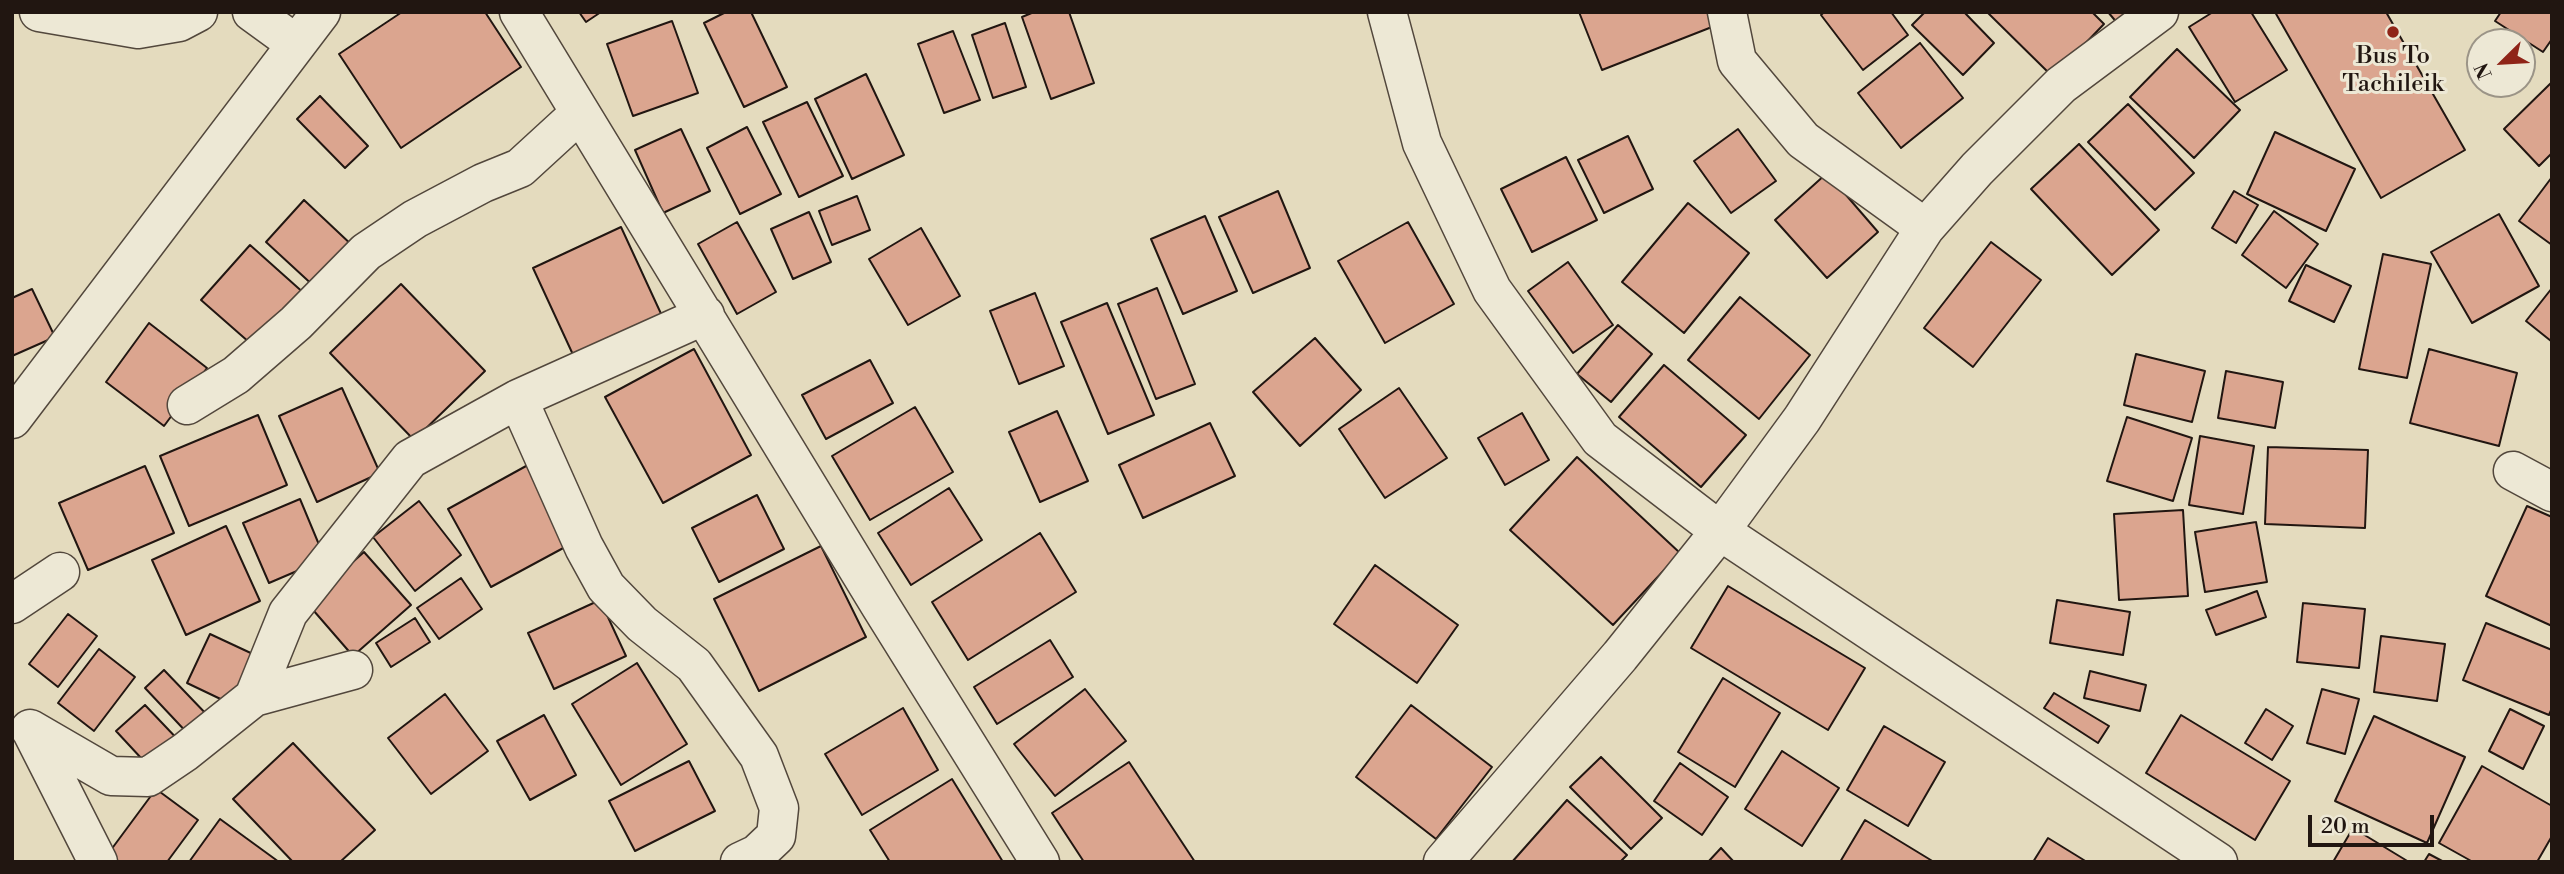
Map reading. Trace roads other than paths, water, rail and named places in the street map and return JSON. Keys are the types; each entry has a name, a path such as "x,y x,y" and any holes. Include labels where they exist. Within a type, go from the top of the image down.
{"street":[{"path":"39,12 138,29 179,22 198,12"},
{"path":"252,12 296,44"},
{"path":"12,419 321,12"},
{"path":"519,12 880,605 1041,862"},
{"path":"1387,12 1422,143 1492,290 1600,439 1720,531 2218,862"},
{"path":"1727,12 1737,61 1803,140 1925,228"},
{"path":"1443,862 1620,656 1720,531 1802,419 1925,228 1977,169 2061,85 2159,12"},
{"path":"187,405 236,375 296,323 366,252 415,219 483,183 520,168 580,113"},
{"path":"254,697 288,613 410,459 518,399 705,315"},
{"path":"518,399 584,547 607,587 642,624 694,665 759,756 779,808 776,835 757,853 740,862"},
{"path":"2513,471 2552,492"},
{"path":"12,604 60,572"},
{"path":"21,719 111,776 148,778 254,697 353,670"},
{"path":"21,719 99,862"}],"place":[{"name":"Bus To Tachileik","path":"2393,32"}]}
